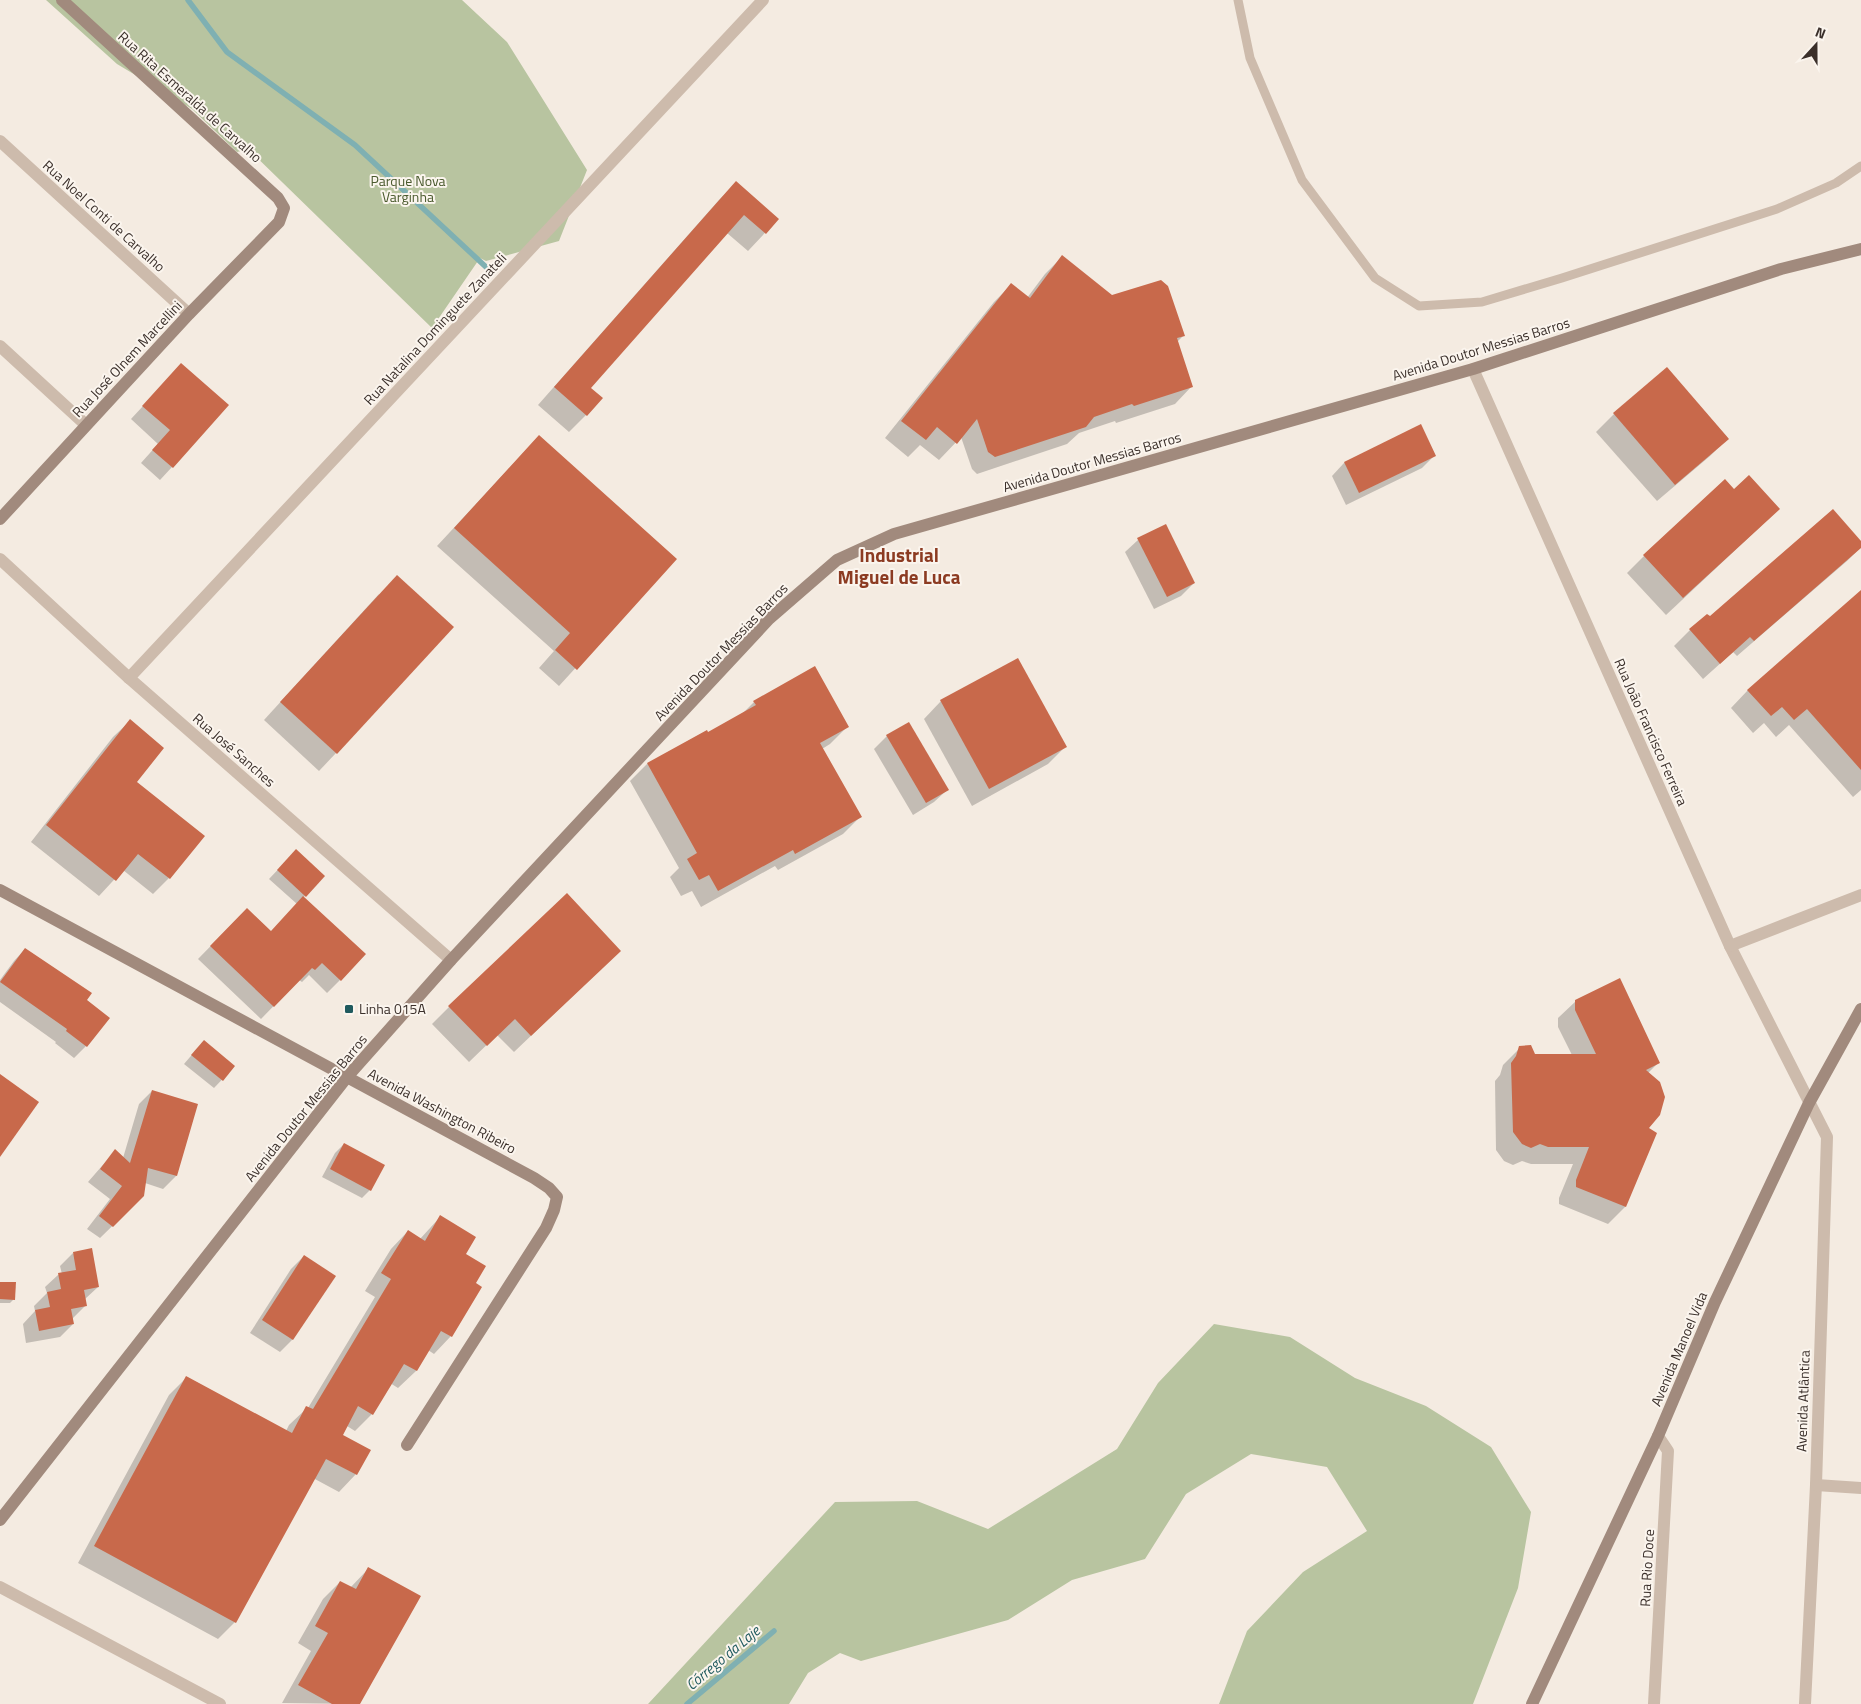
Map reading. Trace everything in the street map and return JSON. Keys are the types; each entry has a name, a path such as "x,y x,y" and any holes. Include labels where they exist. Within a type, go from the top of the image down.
{"street":[{"name":"Rua Rita Esmeralda de Carvalho","path":"62,0 278,198 284,208 279,222"},
{"name":"Rua Natalina Dominguete Zanateli","path":"129,678 763,0"},
{"name":"Rua Noel Conti de Carvalho","path":"0,141 189,314"},
{"name":"Rua José Olnem Marcellini","path":"0,519 189,314 279,222"},
{"name":"Avenida Doutor Messias Barros","path":"0,1520 348,1077 451,960 769,619 837,560 894,534 1473,370 1781,269 1861,249"},
{"path":"0,346 86,425"},
{"name":"Rua João Francisco Ferreira","path":"1473,370 1730,946 1809,1103"},
{"name":"Rua José Sanches","path":"0,560 129,678 451,960"},
{"name":"Avenida Washington Ribeiro","path":"0,890 534,1178 549,1188 557,1197 554,1210 546,1228 407,1445"},
{"path":"1730,946 1861,894"},
{"name":"Avenida Manoel Vida","path":"1532,1704 1658,1436 1715,1302 1809,1103 1861,1009"},
{"name":"Avenida Atlântica","path":"1805,1704 1816,1485 1827,1137 1809,1103"},
{"name":"Rua Rio Doce","path":"1654,1704 1668,1451 1658,1436"},
{"path":"1816,1485 1861,1488"},
{"path":"0,1587 220,1704"}],"lane":[{"path":"1238,0 1250,58 1302,180 1375,278 1419,306 1482,302 1562,278 1776,209 1836,183 1861,166"}],"green space":[{"name":"Parque Nova Varginha","path":"46,0 462,0 507,42 587,170 559,241 486,261 480,258 432,328 248,149 237,152 192,109 117,64"},
{"path":"1214,1324 1290,1337 1355,1378 1426,1406 1491,1447 1531,1512 1518,1588 1473,1704 1219,1704 1247,1631 1303,1572 1367,1531 1327,1467 1251,1454 1186,1494 1145,1559 1072,1580 1008,1620 861,1661 840,1653 808,1673 789,1704 648,1704 835,1502 917,1501 988,1529 1117,1449 1158,1383"}],"building":[{"path":"736,181 779,219 766,234 744,215 591,388 603,398 587,416 554,387"},
{"path":"1062,255 1112,295 1161,280 1168,286 1185,336 1177,338 1193,387 1094,417 1086,427 995,457 988,452 977,419 957,444 937,427 926,440 901,421 1011,283 1030,298"},
{"path":"181,363 229,405 173,468 152,450 170,430 142,406"},
{"path":"1667,367 1729,439 1675,485 1613,413"},
{"path":"1421,424 1436,456 1359,493 1344,462"},
{"path":"539,435 677,559 577,670 555,650 570,633 454,528"},
{"path":"1749,475 1780,509 1683,598 1643,555 1725,479 1734,489"},
{"path":"1833,509 1861,541 1861,548 1754,641 1750,637 1720,664 1689,629 1707,614 1710,616"},
{"path":"1166,524 1195,583 1167,597 1137,538"},
{"path":"397,575 454,627 337,754 280,702"},
{"path":"1861,590 1861,770 1807,709 1794,720 1782,707 1771,716 1747,690"},
{"path":"1018,658 1067,747 989,789 940,700"},
{"path":"815,666 849,727 820,743 862,817 795,854 793,850 718,891 709,875 699,880 687,859 697,853 647,763 756,705 753,701"},
{"path":"130,719 164,748 137,782 205,836 170,879 138,854 116,881 46,825"},
{"path":"909,722 949,790 926,803 886,735"},
{"path":"296,849 325,876 306,897 277,870"},
{"path":"567,893 621,951 531,1036 515,1019 487,1046 448,1006"},
{"path":"303,896 366,954 341,981 322,963 315,970 312,968 274,1007 210,946 247,908 271,931"},
{"path":"25,948 92,993 87,1000 110,1018 87,1047 66,1031 67,1029 0,982"},
{"path":"1620,978 1660,1063 1646,1070 1660,1082 1665,1097 1660,1115 1649,1128 1657,1133 1626,1207 1576,1187 1576,1180 1589,1147 1548,1147 1540,1144 1531,1148 1522,1144 1513,1132 1511,1063 1516,1056 1519,1046 1531,1045 1535,1054 1596,1054 1575,1010 1575,1000"},
{"path":"204,1040 235,1066 223,1081 191,1055"},
{"path":"0,1074 39,1102 0,1157"},
{"path":"152,1090 198,1104 177,1176 148,1168 144,1196 113,1227 99,1216 122,1186 100,1169 115,1149 130,1163"},
{"path":"344,1143 385,1165 371,1191 330,1169"},
{"path":"440,1215 476,1237 466,1254 486,1266 476,1283 482,1287 452,1337 441,1331 417,1371 404,1364 373,1415 358,1406 343,1435 371,1450 357,1475 326,1459 236,1623 94,1546 186,1376 292,1433 306,1406 313,1409 391,1279 381,1273 408,1230 425,1241"},
{"path":"92,1248 99,1287 84,1290 87,1306 71,1309 74,1324 39,1331 35,1310 50,1307 47,1292 61,1289 58,1273 76,1270 73,1252"},
{"path":"304,1255 336,1276 293,1340 262,1320"},
{"path":"0,1282 16,1282 15,1300 0,1299"},
{"path":"368,1567 421,1596 360,1704 332,1704 298,1685 328,1633 315,1626 340,1581 356,1589"}],"waterway":[{"path":"188,0 227,52 355,145 486,267"},
{"name":"Córrego da Laje","path":"687,1704 774,1631"}],"place":[{"name":"Linha 015A","path":"349,1009"}],"district":[{"name":"Industrial Miguel de Luca","path":"899,566"}]}
